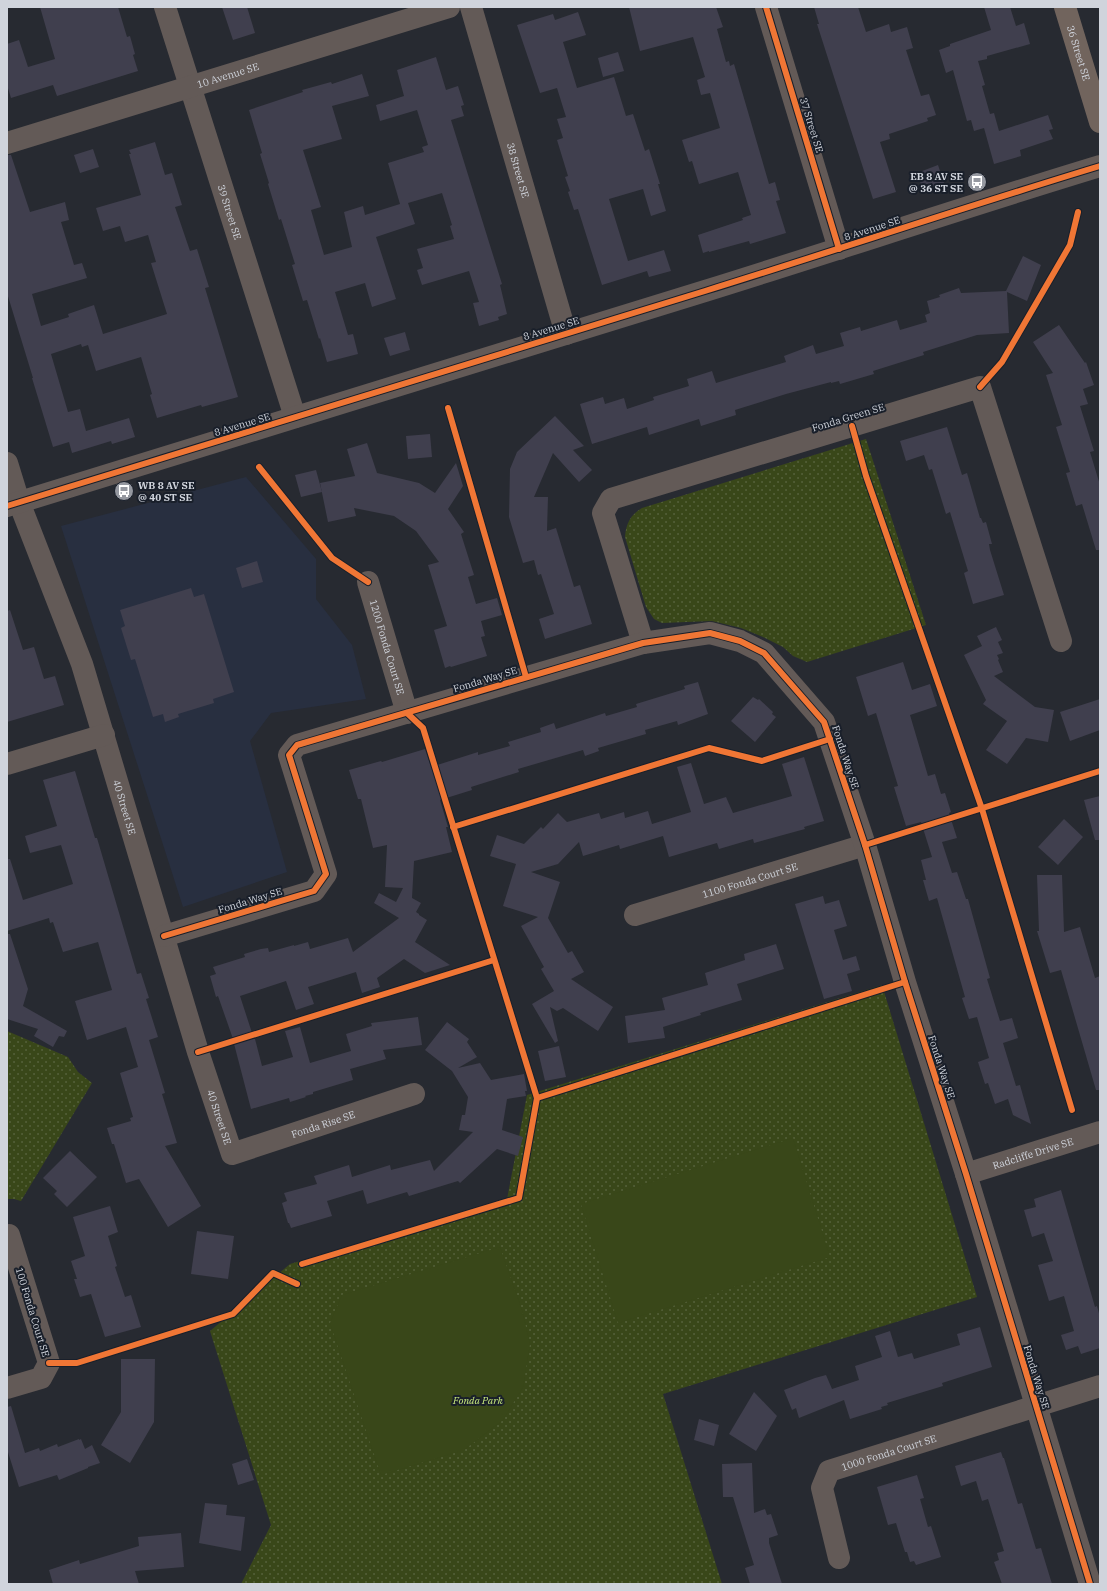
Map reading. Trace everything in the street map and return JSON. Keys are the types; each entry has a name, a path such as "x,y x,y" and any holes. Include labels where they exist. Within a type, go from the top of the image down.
{"main road":[{"name":"36 Street SE","path":"1065,7 1100,122"}],"street":[{"name":"39 Street SE","path":"165,7 189,87 295,417"},
{"name":"10 Avenue SE","path":"7,143 449,7"},
{"name":"38 Street SE","path":"471,7 566,334"},
{"name":"37 Street SE","path":"766,7 839,249"},
{"name":"8 Avenue SE","path":"13,504 566,334 839,249 984,201 1100,166"},
{"name":"Fonda Green SE","path":"642,643 603,514 611,499 980,387 1061,641"},
{"name":"40 Street SE","path":"7,463 13,504 68,625 104,735 198,1052 232,1154"},
{"name":"1200 Fonda Court SE","path":"368,582 407,714"},
{"name":"Fonda Way SE","path":"164,936 314,890 326,874 289,755 297,745 407,714 642,643 710,633 740,641 764,653 824,722 865,845 905,982 966,1174 1090,1584"},
{"path":"7,764 104,735"},
{"name":"1100 Fonda Court SE","path":"635,915 865,845"},
{"name":"Fonda Rise SE","path":"232,1154 414,1094"},
{"name":"Radcliffe Drive SE","path":"966,1174 1100,1132"},
{"name":"100 Fonda Court SE","path":"7,1388 41,1378 49,1363 9,1235"},
{"path":"1036,1407 1100,1386"},
{"name":"1000 Fonda Court SE","path":"839,1558 822,1488 829,1471 1036,1407"}],"shaded area":[{"path":"246,477 316,559 316,599 352,645 366,699 271,713 250,741 287,872 183,907 61,526"}],"green space":[{"path":"866,439 926,625 807,662 793,656 783,647 741,628 712,621 662,623 654,619 646,607 625,537 629,520 634,514 642,508"},
{"name":"Fonda Park","path":"882,985 977,1297 663,1394 722,1584 241,1584 271,1525 210,1331 290,1264 507,1199 527,1095"},
{"path":"7,1031 68,1057 78,1072 92,1083 21,1201 7,1199"},
{"path":"793,1138 830,1257 618,1323 581,1204"},
{"path":"500,1247 522,1310 530,1344 523,1387 503,1420 464,1450 381,1475 330,1323 342,1295"}],"building":[{"path":"40,7 118,7 127,37 130,36 135,54 133,55 138,71 57,96 53,85 11,98 7,85 7,44 19,40 28,67 55,59"},
{"path":"222,7 247,7 255,33 233,40"},
{"path":"629,7 716,7 723,27 717,29 726,62 729,61 730,66 734,64 769,184 775,182 780,200 776,201 786,233 750,244 749,241 703,253 698,235 743,220 742,218 751,215 738,172 699,184 692,161 689,162 682,140 720,128 710,93 701,95 697,80 705,77 693,37 640,51"},
{"path":"814,7 858,7 866,32 889,24 891,32 907,27 913,48 906,50 921,96 929,94 936,115 927,118 928,121 889,134 890,139 880,142 896,192 873,199 817,24 819,24"},
{"path":"984,7 1010,7 1016,26 1024,23 1030,44 987,56 987,59 978,61 985,85 982,86 990,114 994,113 999,131 1048,115 1053,129 1049,130 1053,139 1020,150 1021,156 994,164 984,128 974,131 971,120 967,121 953,70 946,73 939,50 950,46 950,44 991,30"},
{"path":"578,12 586,35 563,42 577,88 614,77 626,116 633,114 645,151 649,149 660,184 658,184 666,211 651,216 643,189 609,199 628,261 664,250 671,271 649,277 647,271 602,285 578,209 574,210 565,177 568,176 557,140 563,138 557,119 566,117 557,88 540,93 517,25 553,14 555,20"},
{"path":"618,52 624,71 603,77 598,58"},
{"path":"436,57 446,90 458,86 464,105 461,106 464,116 451,120 502,284 500,285 507,314 498,317 499,320 479,326 473,303 479,302 469,271 422,285 417,270 423,268 417,249 454,239 450,226 452,225 442,193 408,203 415,224 376,237 396,299 372,307 365,283 335,292 348,335 353,334 358,354 327,362 307,300 303,301 292,265 295,264 268,184 269,183 260,154 262,153 249,110 303,92 302,90 331,82 332,84 362,74 369,96 332,106 342,139 303,150 321,207 311,210 324,255 352,247 344,212 363,206 365,215 400,204 388,163 424,152 422,147 428,145 417,110 380,121 376,105 404,96 397,70"},
{"path":"155,142 165,175 172,173 182,205 175,207 190,251 197,249 209,287 205,288 238,397 202,407 201,405 157,418 150,395 152,394 141,357 96,371 88,345 82,347 81,344 51,354 68,412 80,409 86,431 129,418 135,437 112,444 111,441 72,453 69,442 53,447 7,293 7,155 11,155 30,212 65,202 69,220 61,222 74,265 82,263 87,278 32,294 41,326 69,317 68,314 94,305 103,334 167,314 151,263 156,262 148,235 125,242 120,226 103,231 96,208 141,195 129,150"},
{"path":"93,149 99,167 80,173 74,155"},
{"path":"938,165 945,186 924,193 917,173"},
{"path":"1023,256 1041,265 1027,301 1007,292 1009,333 977,335 923,352 924,355 873,371 874,374 840,384 839,381 831,382 786,394 735,410 736,415 701,426 699,419 649,435 647,427 592,444 580,404 603,397 605,404 624,398 627,409 654,400 653,397 689,386 687,379 712,371 716,383 786,362 784,356 813,345 816,354 844,346 840,333 860,327 861,331 897,320 900,330 927,322 925,315 930,313 927,301 940,297 939,295 959,288 961,293 1006,291"},
{"path":"1059,325 1085,363 1086,362 1094,385 1083,389 1088,404 1080,406 1094,451 1090,452 1100,485 1100,550 1096,550 1082,504 1076,506 1066,473 1070,472 1056,427 1062,425 1046,375 1053,373 1033,342"},
{"path":"405,332 410,350 390,356 384,338"},
{"path":"555,416 584,446 573,450 592,470 579,482 553,453 534,497 548,497 547,531 556,528 574,587 580,585 592,624 545,639 539,619 554,614 541,574 538,575 534,560 523,563 509,517 510,469 517,452"},
{"path":"947,427 962,475 967,473 980,518 983,523 986,522 992,544 989,544 990,550 1004,595 973,604 964,573 968,571 950,512 946,514 932,469 929,470 924,455 906,461 900,441"},
{"path":"430,434 432,457 408,459 406,436"},
{"path":"367,443 377,473 419,483 435,493 456,463 463,486 448,509 464,532 461,534 474,575 468,577 476,604 497,598 502,615 481,621 485,636 481,637 487,656 445,668 434,630 447,626 428,565 439,562 416,531 394,516 354,508 356,516 328,522 320,483 355,476 347,449"},
{"path":"316,470 322,492 301,497 295,475"},
{"path":"257,561 263,582 242,588 236,568"},
{"path":"191,588 194,597 204,594 234,692 213,699 214,703 178,714 179,717 165,722 163,714 153,717 135,659 131,660 121,628 125,626 120,610"},
{"path":"10,610 23,650 34,647 44,679 55,676 64,705 7,722 7,611"},
{"path":"996,627 1002,640 998,642 1003,653 997,655 1003,672 994,676 1035,707 1054,710 1048,742 1026,738 1007,764 986,750 1007,721 983,704 986,700 964,655 982,646 977,636"},
{"path":"903,662 912,690 930,684 937,706 910,715 928,776 935,774 941,794 945,793 951,812 949,813 957,838 942,842 952,873 957,872 966,899 968,899 990,978 987,979 1000,1021 1012,1018 1018,1038 1003,1043 1016,1086 1020,1085 1031,1124 1013,1115 1008,1099 995,1104 988,1083 985,1084 978,1062 989,1058 977,1017 969,1019 962,998 965,997 937,898 929,901 923,880 926,880 921,860 932,857 921,822 906,826 894,787 898,786 876,713 868,716 856,677"},
{"path":"698,682 708,714 678,725 677,721 645,730 646,734 598,748 599,751 585,756 583,750 518,769 519,772 471,787 472,790 440,800 448,827 446,827 452,852 414,861 412,898 421,903 416,912 427,920 415,942 450,965 425,973 404,959 377,978 380,987 362,993 356,972 308,987 314,1004 296,1010 286,981 240,996 255,1039 262,1066 293,1057 285,1031 300,1027 310,1063 351,1051 346,1034 372,1026 371,1023 418,1017 422,1045 383,1050 386,1059 350,1069 353,1080 313,1092 313,1094 290,1102 289,1098 251,1109 232,1036 218,996 216,997 210,976 216,974 213,967 245,957 244,954 261,949 268,948 269,952 308,942 310,949 348,938 353,952 399,918 374,903 379,893 396,902 403,888 385,887 387,845 373,848 361,799 358,799 349,770 425,749 431,767 478,752 478,755 510,746 508,742 541,732 540,728 554,723 556,729 605,713 606,716 637,707 636,704 685,689 684,686"},
{"path":"753,697 758,700 759,699 773,712 772,714 776,717 755,742 731,721"},
{"path":"1100,699 1100,730 1070,741 1060,712"},
{"path":"804,757 824,821 804,827 805,829 754,843 753,839 719,849 717,843 669,857 663,836 620,849 619,845 583,856 579,842 558,864 531,872 560,882 548,918 568,953 572,951 584,972 571,979 613,1007 598,1031 563,1008 557,1011 550,1007 558,1041 555,1043 532,1004 554,991 541,969 544,967 521,926 538,917 503,906 516,864 490,856 497,835 524,844 541,827 543,829 558,813 567,822 599,813 601,819 624,812 625,818 648,811 652,824 691,812 677,767 691,763 704,804 726,797 733,813 792,796 782,764"},
{"path":"75,771 95,838 97,838 137,974 141,973 149,998 146,999 158,1037 149,1040 165,1093 162,1094 177,1143 165,1146 201,1206 168,1227 139,1179 126,1183 114,1144 112,1144 107,1128 131,1121 130,1118 133,1117 120,1073 138,1067 126,1027 87,1040 75,1001 112,990 98,942 63,952 53,922 50,923 49,918 7,931 7,859 10,859 23,900 73,884 61,845 30,853 25,836 57,826 43,780"},
{"path":"1100,796 1100,840 1095,840 1084,800"},
{"path":"1064,819 1083,837 1058,865 1038,847"},
{"path":"1037,875 1062,875 1064,932 1080,927 1095,978 1100,976 1100,1090 1096,1090 1061,970 1050,973 1037,931 1039,931"},
{"path":"823,896 825,904 839,900 847,926 834,930 843,960 856,956 860,970 847,974 852,991 824,999 795,904"},
{"path":"7,934 10,934 28,989 23,1006 67,1031 64,1037 59,1036 53,1047 34,1036 38,1029 7,1019"},
{"path":"776,944 784,969 737,984 742,1000 700,1013 701,1015 663,1027 665,1038 628,1043 625,1016 665,1010 662,998 708,985 705,973 745,960 744,954"},
{"path":"447,1022 469,1039 467,1042 477,1057 458,1068 480,1063 491,1080 524,1074 527,1091 525,1091 526,1096 507,1099 502,1130 523,1137 518,1156 497,1149 460,1183 458,1181 409,1196 407,1192 367,1204 363,1190 327,1201 332,1216 291,1228 282,1203 287,1201 284,1193 317,1184 314,1176 349,1165 352,1177 390,1165 391,1170 430,1160 434,1171 473,1132 459,1130 462,1115 465,1115 468,1097 452,1071 425,1050"},
{"path":"559,1046 566,1077 545,1081 538,1051"},
{"path":"70,1151 97,1177 67,1207 54,1194 57,1191 43,1178"},
{"path":"1061,1190 1095,1307 1097,1306 1100,1317 1100,1348 1081,1354 1078,1346 1066,1350 1061,1335 1074,1331 1064,1296 1049,1301 1038,1265 1053,1261 1044,1233 1032,1237 1024,1210 1036,1207 1034,1199"},
{"path":"110,1206 118,1232 108,1236 117,1266 115,1267 125,1297 131,1295 141,1327 105,1337 91,1294 80,1297 74,1279 77,1279 71,1261 85,1256 73,1217"},
{"path":"197,1231 234,1236 228,1279 191,1274"},
{"path":"980,1327 992,1367 942,1383 943,1386 887,1403 888,1405 881,1407 882,1409 850,1419 844,1400 799,1418 796,1408 792,1410 784,1390 826,1375 832,1389 859,1380 855,1366 882,1357 875,1336 890,1331 898,1357 912,1353 914,1359 960,1345 957,1334"},
{"path":"121,1359 155,1359 154,1422 130,1463 101,1445 121,1412"},
{"path":"754,1392 777,1416 756,1451 729,1434"},
{"path":"11,1406 25,1453 39,1448 40,1451 57,1444 58,1447 81,1439 85,1449 92,1445 100,1463 59,1480 57,1475 19,1487 7,1449 7,1407"},
{"path":"699,1419 719,1425 714,1446 694,1440"},
{"path":"1001,1452 1018,1504 1022,1503 1036,1549 1041,1548 1052,1584 1002,1584 994,1562 999,1560 997,1553 1004,1551 988,1499 982,1501 976,1481 961,1486 955,1466"},
{"path":"247,1459 254,1480 238,1485 232,1464"},
{"path":"752,1463 754,1513 765,1509 767,1515 771,1514 778,1535 769,1538 769,1543 782,1584 750,1584 745,1568 754,1565 733,1497 723,1497 722,1464"},
{"path":"917,1475 924,1498 920,1499 928,1527 931,1526 941,1557 916,1565 914,1561 910,1562 907,1552 905,1552 896,1523 888,1525 877,1487"},
{"path":"205,1503 227,1505 226,1515 245,1517 241,1551 199,1543"},
{"path":"181,1533 184,1567 135,1571 139,1584 53,1584 49,1570 79,1560 80,1564 139,1546 138,1537"}],"cycle path":[{"path":"766,7 839,249"},
{"path":"7,506 705,291 1100,166"},
{"path":"980,387 1002,362 1070,245 1078,212"},
{"path":"448,408 526,677"},
{"path":"852,426 866,476 982,809 1072,1110"},
{"path":"259,467 332,558 368,582"},
{"path":"164,936 314,891 326,874 289,755 297,745 643,643 710,633 740,641 764,653 824,722 865,845 905,982 966,1174 1090,1584"},
{"path":"407,713 423,728 537,1098 905,982"},
{"path":"453,827 709,748 762,761 830,739"},
{"path":"865,845 1100,771"},
{"path":"198,1052 494,960"},
{"path":"302,1264 519,1198 537,1098"},
{"path":"49,1363 77,1363 233,1314 273,1273 297,1284"}],"place":[{"name":"EB 8 AV SE @ 36 ST SE","path":"977,182"},
{"name":"WB 8 AV SE @ 40 ST SE","path":"124,491"}]}
